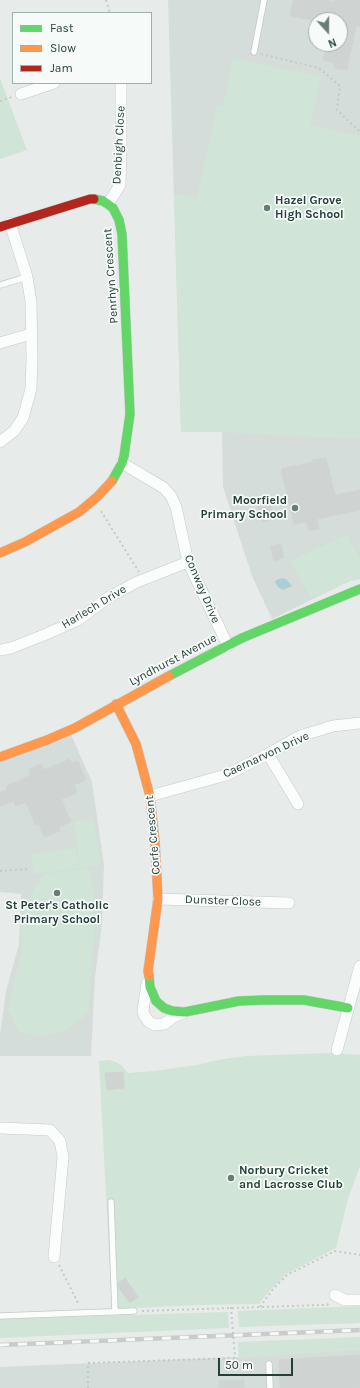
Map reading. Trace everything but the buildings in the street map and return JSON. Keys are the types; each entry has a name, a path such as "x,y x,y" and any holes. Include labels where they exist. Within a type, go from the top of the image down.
{"street":[{"path":"21,94 51,84"},
{"name":"Denbigh Close","path":"108,204 120,185 122,148 121,84"},
{"path":"0,442 14,431 23,418 31,389 32,360 31,302 27,277 5,225 90,199 97,199 108,204"},
{"name":"Penrhyn Crescent","path":"0,553 25,542 79,512 94,500 114,479 122,463 130,414 122,234 119,220 113,208 108,204"},
{"path":"0,343 31,334"},
{"name":"Conway Drive","path":"122,463 164,488 171,496 176,507 188,562 228,646"},
{"name":"Harlech Drive","path":"0,650 11,648 78,620 109,597 143,579 188,562"},
{"name":"Lyndhurst Avenue","path":"0,758 75,728 116,704 228,646 306,611 360,589"},
{"name":"Corfe Crescent","path":"116,704 136,744 150,796 155,842 158,899 143,1011 149,1022 155,1025 164,1024 175,1016 185,1012 239,1001 304,1000 348,1008"},
{"name":"Caernarvon Drive","path":"150,796 226,775 300,736 334,726 360,723"},
{"path":"268,754 298,804"},
{"name":"Dunster Close","path":"158,899 289,903"},
{"path":"337,1050 360,966"},
{"name":"Corfe Crescent","path":"148,971 150,988 156,1001 164,1008 172,1011 185,1012"},
{"path":"0,1128 50,1130 60,1141 63,1157 54,1257"},
{"path":"336,1294 345,1300 360,1300"}],"lane":[{"path":"254,52 264,0"},
{"path":"0,285 27,277"},
{"path":"111,1202 115,1312"},
{"path":"0,1316 134,1311"},
{"path":"268,1364 270,1388"}],"path":[{"path":"106,0 110,12"},
{"path":"254,52 319,68 340,86 337,110 360,132"},
{"path":"94,500 143,579"},
{"path":"0,871 28,869"},
{"path":"260,1307 273,1289 287,1275 335,1251 360,1255"},
{"path":"54,1257 84,1313"},
{"path":"231,1307 327,1304 336,1294"},
{"path":"134,1311 234,1308 231,1307"},
{"path":"88,1388 88,1363 234,1358 231,1307"}],"shaded area":[{"name":"Hazel Grove High School","path":"168,0 360,0 360,579 350,581 272,619 252,576 223,487 222,432 181,432"},
{"name":"St Peter's Catholic Primary School","path":"69,730 92,782 104,865 102,925 95,976 91,1056 0,1056 0,1035 6,991 19,944 21,894 0,892 0,757"},
{"path":"360,1349 360,1388 0,1388 0,1367 260,1356"}],"green space":[{"name":"Hazel Grove High School","path":"233,58 321,77 310,125 360,136 360,438 222,432 181,432 174,194 197,198 217,106 223,107"},
{"path":"0,78 27,150 0,159"},
{"path":"347,535 360,559 360,577 311,598 290,561"},
{"path":"94,819 100,865 80,868 74,822"},
{"path":"76,848 79,868 34,874 31,854"},
{"path":"88,868 96,897 96,917 88,1013 67,1030 42,1037 19,1032 8,1010 21,952 24,905 44,874"},
{"name":"Norbury Cricket and Lacrosse Club","path":"330,1053 360,1055 360,1166 348,1199 336,1248 286,1274 259,1304 112,1309 99,1061 109,1060 116,1062 128,1073 155,1071 246,1056"},
{"path":"360,1306 360,1323 239,1327 238,1311"},
{"path":"228,1312 229,1328 0,1338 0,1319"},
{"path":"360,1337 360,1349 239,1358 238,1342"}],"water":[{"path":"282,578 286,579 292,586 283,590 278,587 275,582 276,580"}],"railway":[{"path":"0,1345 360,1330"}],"traffic: fast":[{"path":"94,199 103,201 113,208 119,220 122,234 130,414 124,456 122,463 112,481"},
{"path":"169,676 242,638 360,589"},
{"path":"149,976 150,987 156,1001 164,1008 172,1011 185,1012 239,1001 263,1000 304,1000 348,1008"}],"traffic: slow":[{"path":"0,553 25,542 79,512 97,497 112,481"},
{"path":"0,757 75,728 169,676"},
{"path":"116,704 136,744 150,796 155,842 158,899 148,971 149,976"}],"traffic: jam":[{"path":"0,227 94,199"}],"place":[{"name":"Hazel Grove High School","path":"267,208"},
{"name":"Moorfield Primary School","path":"295,508"},
{"name":"St Peter's Catholic Primary School","path":"57,893"},
{"name":"Norbury Cricket and Lacrosse Club","path":"231,1178"}]}
